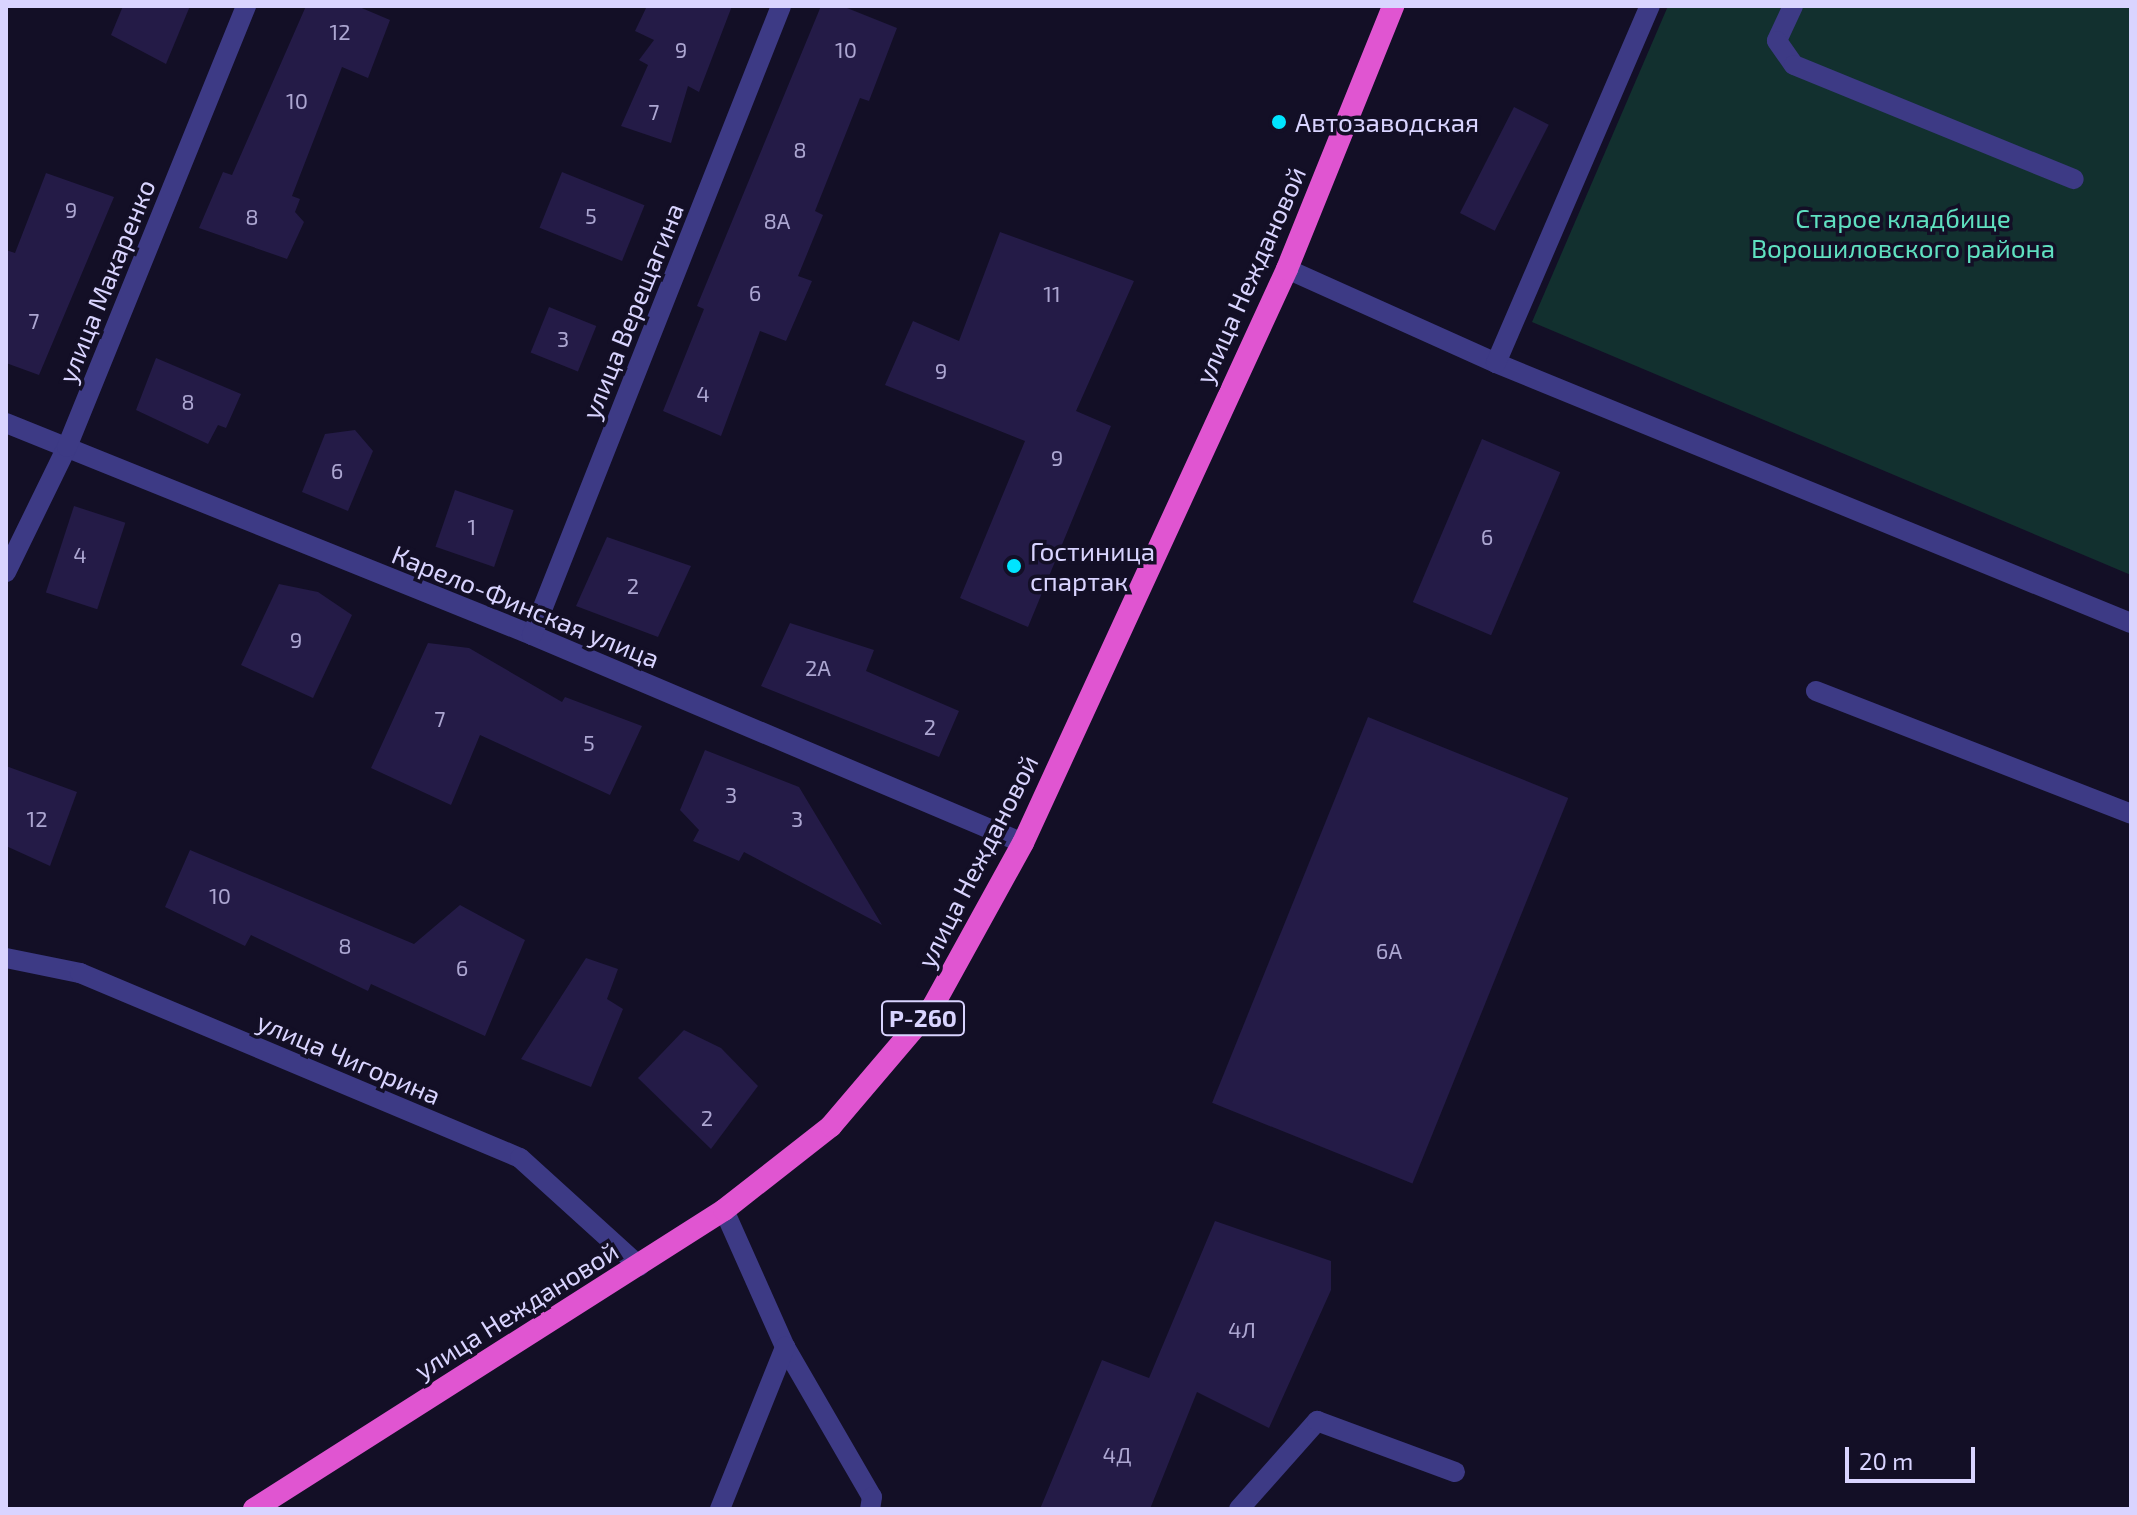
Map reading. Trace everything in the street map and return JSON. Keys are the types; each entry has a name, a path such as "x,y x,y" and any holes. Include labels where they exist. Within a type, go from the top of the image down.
{"highway":[{"name":"улица Неждановой","path":"254,1509 724,1210 831,1126 933,1006 1023,843 1287,269 1393,6"}],"street":[{"name":"улица Макаренко","path":"6,572 67,447 246,6"},
{"name":"улица Верещагина","path":"532,635 781,6"},
{"path":"1496,363 1650,6"},
{"path":"1793,6 1777,41 1794,65 2074,179"},
{"path":"1287,269 1496,363 2131,623"},
{"name":"Карело-Финская улица","path":"6,423 532,635 1023,843"},
{"path":"1816,691 2131,814"},
{"name":"улица Чигорина","path":"6,958 80,973 520,1158 639,1266"},
{"path":"724,1210 785,1347 872,1497 870,1509"},
{"path":"720,1509 785,1347"},
{"path":"1239,1509 1317,1421 1455,1472"}],"green space":[{"name":"Старое кладбище Ворошиловского района","path":"1668,6 2131,6 2131,575 1532,322"}],"building":[{"path":"123,6 190,6 166,64 111,35"},
{"path":"306,6 357,6 390,20 368,78 342,67 292,196 300,199 295,212 304,222 287,259 199,228 223,172 232,175"},
{"path":"647,6 732,6 699,92 688,86 671,143 621,126 648,65 639,60 654,40 635,31"},
{"path":"821,6 842,6 897,28 869,101 860,98 815,211 823,215 798,276 812,281 786,341 760,331 721,436 663,411 704,309 697,306"},
{"path":"1514,107 1549,125 1495,231 1460,213"},
{"path":"562,172 645,205 622,261 540,228"},
{"path":"46,173 114,197 39,375 6,363 6,250 15,253"},
{"path":"1000,232 1134,281 1076,411 1111,426 1028,627 960,598 1025,441 885,385 913,321 959,341"},
{"path":"549,307 596,326 578,372 531,352"},
{"path":"156,358 241,394 226,428 218,425 208,444 136,410"},
{"path":"355,430 373,451 348,511 302,492 325,434"},
{"path":"1482,439 1560,472 1491,635 1413,602"},
{"path":"455,490 514,510 494,567 435,547"},
{"path":"74,506 125,523 97,609 46,593"},
{"path":"607,537 691,566 658,637 576,606"},
{"path":"279,584 318,592 352,615 313,698 241,665"},
{"path":"790,623 874,650 866,671 959,711 939,757 761,686"},
{"path":"428,643 469,648 562,702 565,697 642,726 610,795 480,735 451,805 371,768"},
{"path":"1368,717 1568,798 1412,1184 1212,1103"},
{"path":"705,750 799,787 882,925 744,852 739,861 693,841 699,830 680,810"},
{"path":"6,766 77,792 50,866 6,846"},
{"path":"190,850 414,944 460,905 525,940 485,1036 371,984 368,991 251,935 245,946 165,907"},
{"path":"586,958 618,969 607,999 623,1009 591,1087 521,1059"},
{"path":"684,1030 721,1048 758,1086 711,1149 638,1078"},
{"path":"1215,1221 1331,1261 1331,1290 1269,1428 1197,1392 1150,1509 1040,1509 1102,1360 1149,1378"}],"place":[{"name":"Автозаводская","path":"1279,122"},
{"name":"Гостиница спартак","path":"1014,566"}]}
